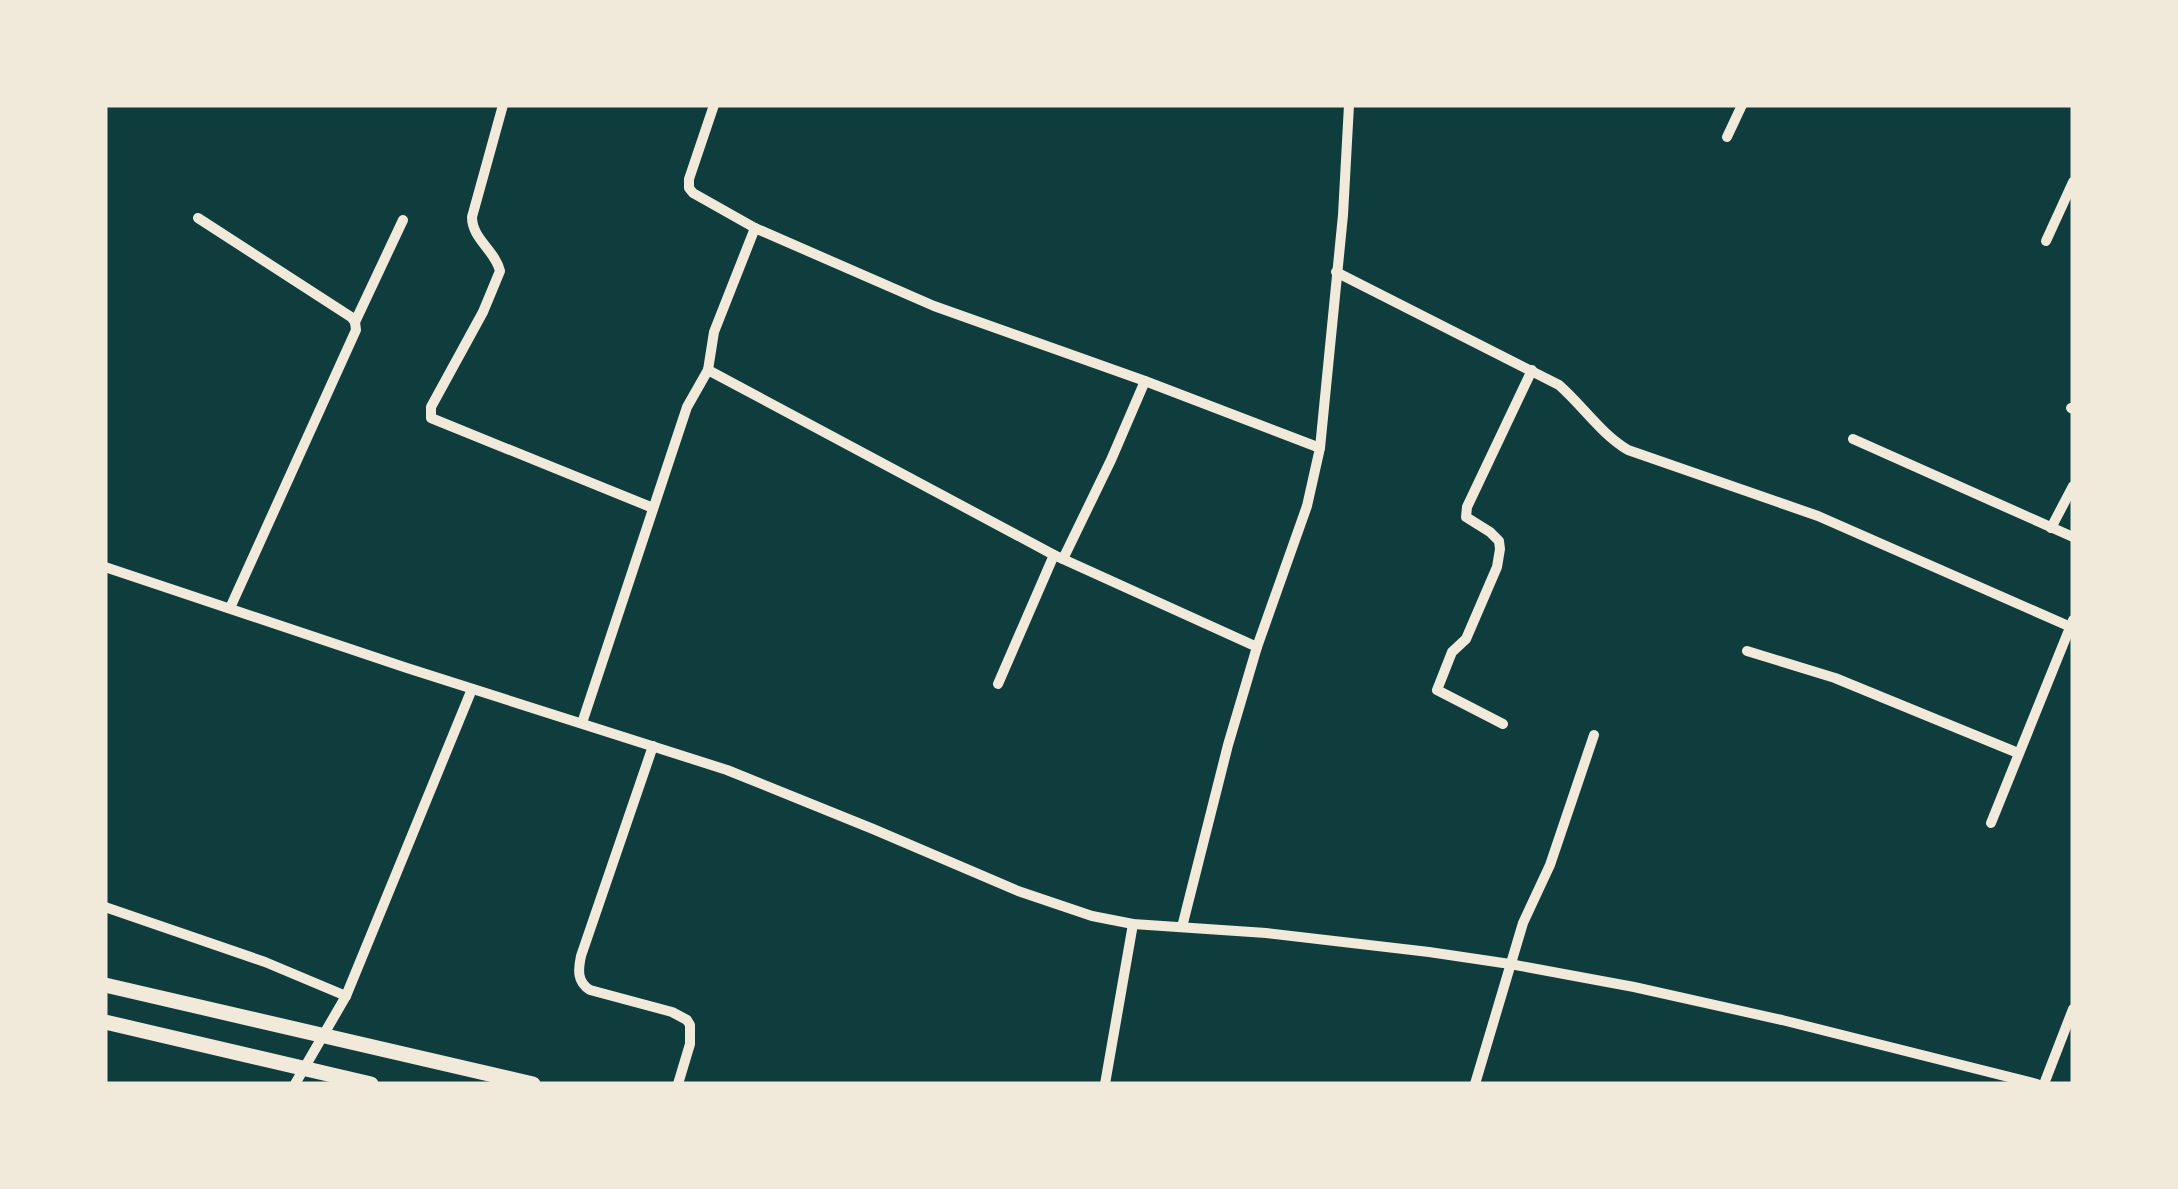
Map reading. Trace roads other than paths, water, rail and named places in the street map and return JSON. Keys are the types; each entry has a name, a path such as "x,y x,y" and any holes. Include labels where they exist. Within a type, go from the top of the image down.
{"highway":[{"path":"105,984 533,1084"},
{"path":"105,1022 371,1084"}],"street":[{"path":"502,105 472,217 473,231 491,251 500,271 483,312 431,408 431,418 652,508"},
{"path":"714,105 689,179 693,193 755,228 934,306 1320,448"},
{"path":"1182,927 1210,808 1257,647 1306,506 1320,448 1343,215 1349,105"},
{"path":"1727,137 1742,105"},
{"path":"2046,240 2073,182"},
{"path":"198,218 355,322"},
{"path":"230,608 356,334 355,322 403,220"},
{"path":"582,723 687,407 708,370 714,332 755,228"},
{"path":"1336,272 1559,385 1613,441 1628,450 1818,516 2072,625 1991,823"},
{"path":"708,370 1059,557 1257,647"},
{"path":"1503,724 1437,690 1452,652 1466,639 1497,567 1500,549 1499,541 1490,532 1466,517 1467,508 1532,370"},
{"path":"998,684 1111,460 1145,381"},
{"path":"1853,438 2073,537"},
{"path":"2052,528 2073,486"},
{"path":"105,567 752,780 1045,902 1092,916 1133,924 1284,934 1510,964 1766,1016 2041,1084 2073,1009"},
{"path":"1747,651 1835,678 2018,753"},
{"path":"295,1084 346,996 472,689"},
{"path":"1475,1084 1523,923 1550,865 1594,734"},
{"path":"653,746 578,974 590,990 672,1012 687,1020 690,1044 678,1084"},
{"path":"105,906 264,962 346,996"},
{"path":"1105,1084 1133,924"}]}
